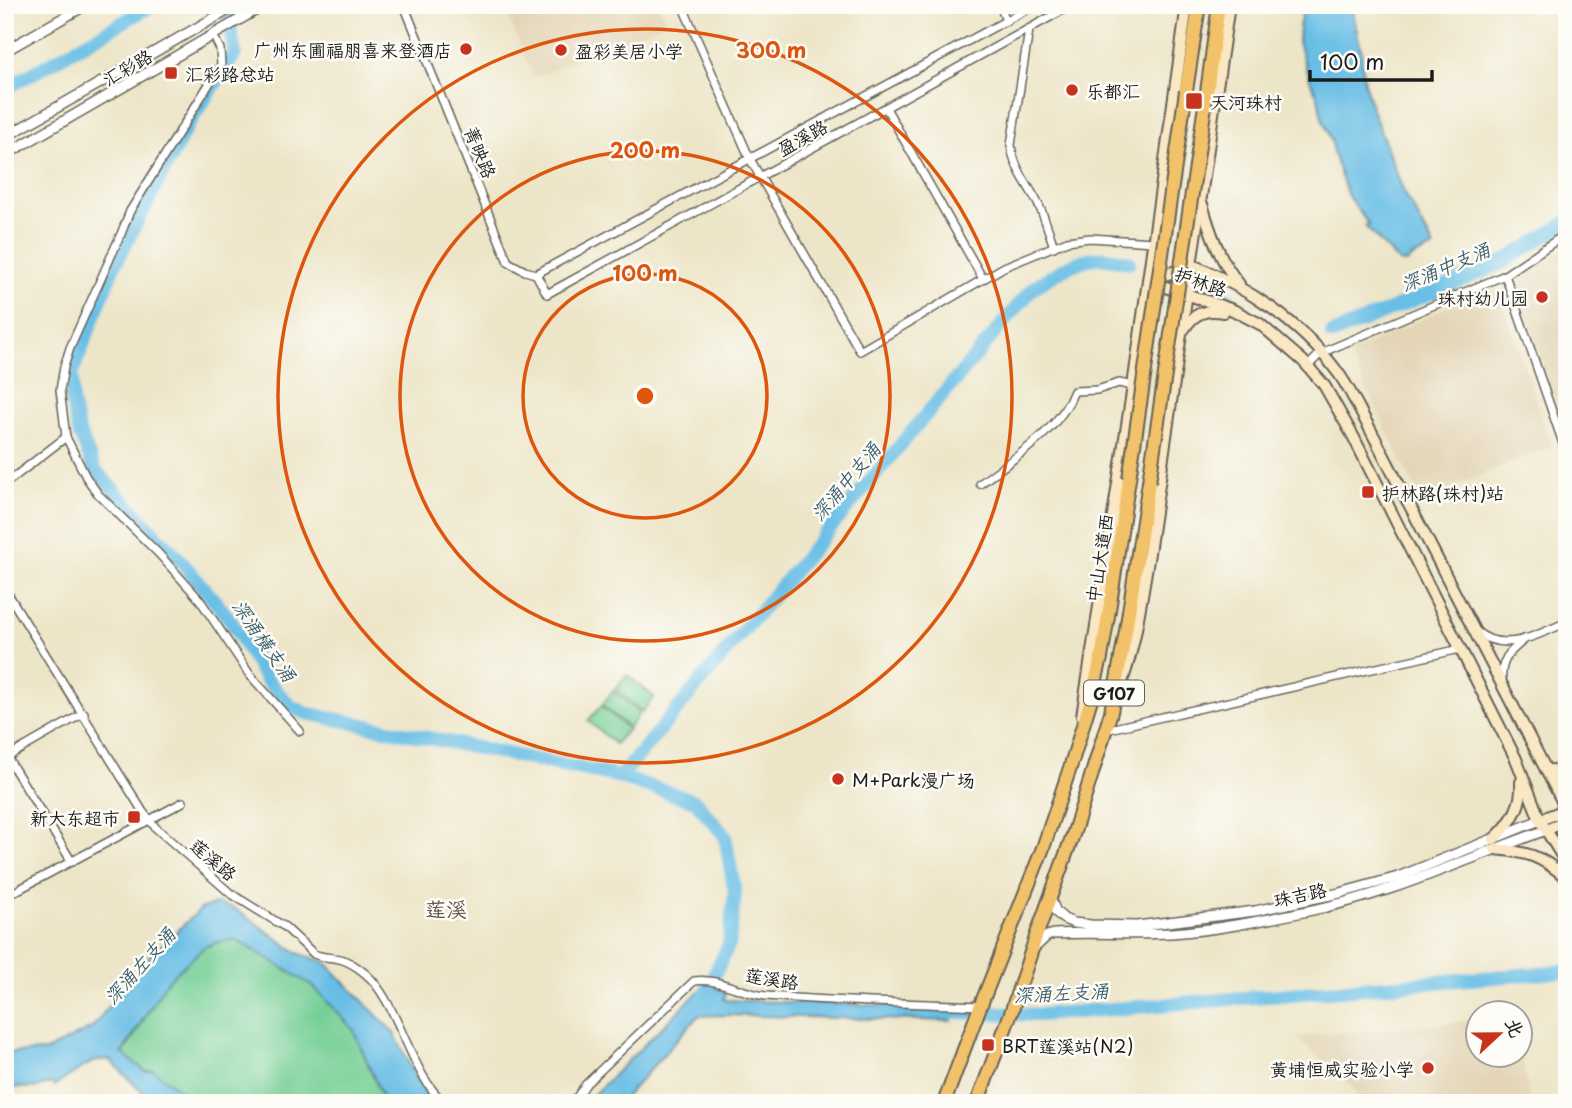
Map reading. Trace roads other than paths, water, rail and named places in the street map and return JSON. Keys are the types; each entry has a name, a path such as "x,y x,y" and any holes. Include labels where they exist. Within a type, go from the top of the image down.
{"highway":[{"name":"中山大道西","path":"979,1009 1043,848 1091,699 1101,658 1199,5"},
{"name":"G107","path":"977,1103 1074,832 1111,712 1149,482 1219,5"},
{"name":"G107","path":"944,1103 979,1009"}],"main road":[{"path":"1078,741 1133,386 1187,5"},
{"path":"1111,712 1129,662 1135,636 1229,5"},
{"path":"1164,167 1172,184 1184,190 1195,185 1204,176"},
{"path":"1200,198 1220,252 1245,291"},
{"name":"护林路","path":"1148,281 1192,265 1224,278 1268,305 1293,326 1337,371 1474,629 1561,799 1566,814"},
{"name":"护林路","path":"1148,281 1240,313 1260,324 1308,366 1324,385 1353,436 1516,759 1543,825 1567,864"},
{"path":"1181,334 1188,322 1203,311 1240,313"},
{"path":"1567,785 1535,750 1516,759 1521,788 1519,803 1512,819 1494,844 1530,854 1567,878"},
{"name":"珠吉路","path":"1543,825 1566,814"}],"street":[{"path":"5,51 86,5"},
{"name":"汇彩路","path":"5,137 237,5"},
{"name":"菁映路","path":"404,5 508,262 524,271 537,274"},
{"path":"682,5 750,159 860,351 1004,267 1067,241 1090,238 1153,242"},
{"path":"1000,5 1006,21"},
{"name":"盈溪路","path":"1035,5 537,274 547,294 1072,5"},
{"name":"汇彩路","path":"5,155 257,8"},
{"path":"1029,30 1012,138 1013,158 1019,174 1041,209 1054,247"},
{"path":"216,33 221,65 130,211 70,348 60,390 66,437 86,477 98,494 193,592 250,675 300,731"},
{"path":"886,108 983,279"},
{"path":"1308,366 1321,353 1505,275 1567,233"},
{"path":"1505,275 1567,454"},
{"path":"980,484 1058,420 1069,405 1074,391 1097,390 1119,383 1133,386"},
{"path":"5,484 66,437"},
{"name":"莲溪路","path":"5,589 149,820 230,893 285,927 314,954 346,961 372,980 400,1025 427,1081 445,1103"},
{"path":"1474,629 1495,642 1510,642 1525,639 1567,622"},
{"path":"1502,684 1501,672 1505,660 1525,639"},
{"path":"1105,730 1461,649"},
{"path":"72,862 8,757 84,713"},
{"path":"14,892 183,802"},
{"name":"珠吉路","path":"1032,950 1040,941 1054,934 1171,933 1305,912 1381,892 1543,825"},
{"name":"珠吉路","path":"1050,897 1056,912 1063,919 1074,923 1126,926 1175,922 1255,911 1370,886 1494,844"},
{"name":"莲溪路","path":"568,1103 694,981 705,979 762,995 979,1009"}],"water":[{"path":"1304,5 1352,5 1361,49 1364,82 1372,109 1406,198 1434,247 1411,258 1407,263 1399,262 1365,226 1369,225 1346,191 1322,118 1318,97 1298,42"},
{"path":"217,904 234,908 298,953 325,962 394,1033 422,1089 434,1103 385,1103 353,1029 313,986 237,940 221,941 204,947 167,981 122,1053 146,1072 153,1070 197,1103 153,1103 110,1060 88,1064 55,1086 50,1083 36,1088 5,1087 5,1053 46,1051 92,1028 142,963 202,908"},
{"path":"705,985 726,991 724,1000 955,1008 951,1021 698,1016 620,1103 585,1103"}],"waterway":[{"path":"5,89 153,5"},
{"name":"深涌横支涌","path":"226,5 235,54 188,124 113,268 72,373 72,403 79,432 95,470 180,560 230,619 265,678 289,705 305,713 620,777 695,801 725,836 735,893 729,944 701,1003"},
{"name":"深涌中支涌","path":"1332,334 1500,264 1567,222"},
{"name":"深涌中支涌","path":"620,777 1033,288 1078,262 1095,258 1129,262"},
{"name":"深涌中支涌","path":"1214,294 1228,299"},
{"name":"深涌左支涌","path":"937,1011 1040,1015 1567,971"}],"place":[{"name":"广州东圃福朋喜来登酒店","path":"466,49"},
{"name":"盈彩美居小学","path":"561,50"},
{"name":"汇彩路总站","path":"171,73"},
{"name":"乐都汇","path":"1072,90"},
{"name":"天河珠村","path":"1194,101"},
{"name":"珠村幼儿园","path":"1542,297"},
{"name":"护林路(珠村)站","path":"1368,492"},
{"name":"M+Park漫广场","path":"838,779"},
{"name":"新大东超市","path":"134,817"},
{"name":"BRT莲溪站(N2)","path":"988,1045"},
{"name":"黄埔恒威实验小学","path":"1428,1068"}],"district":[{"name":"莲溪","path":"446,908"}]}
